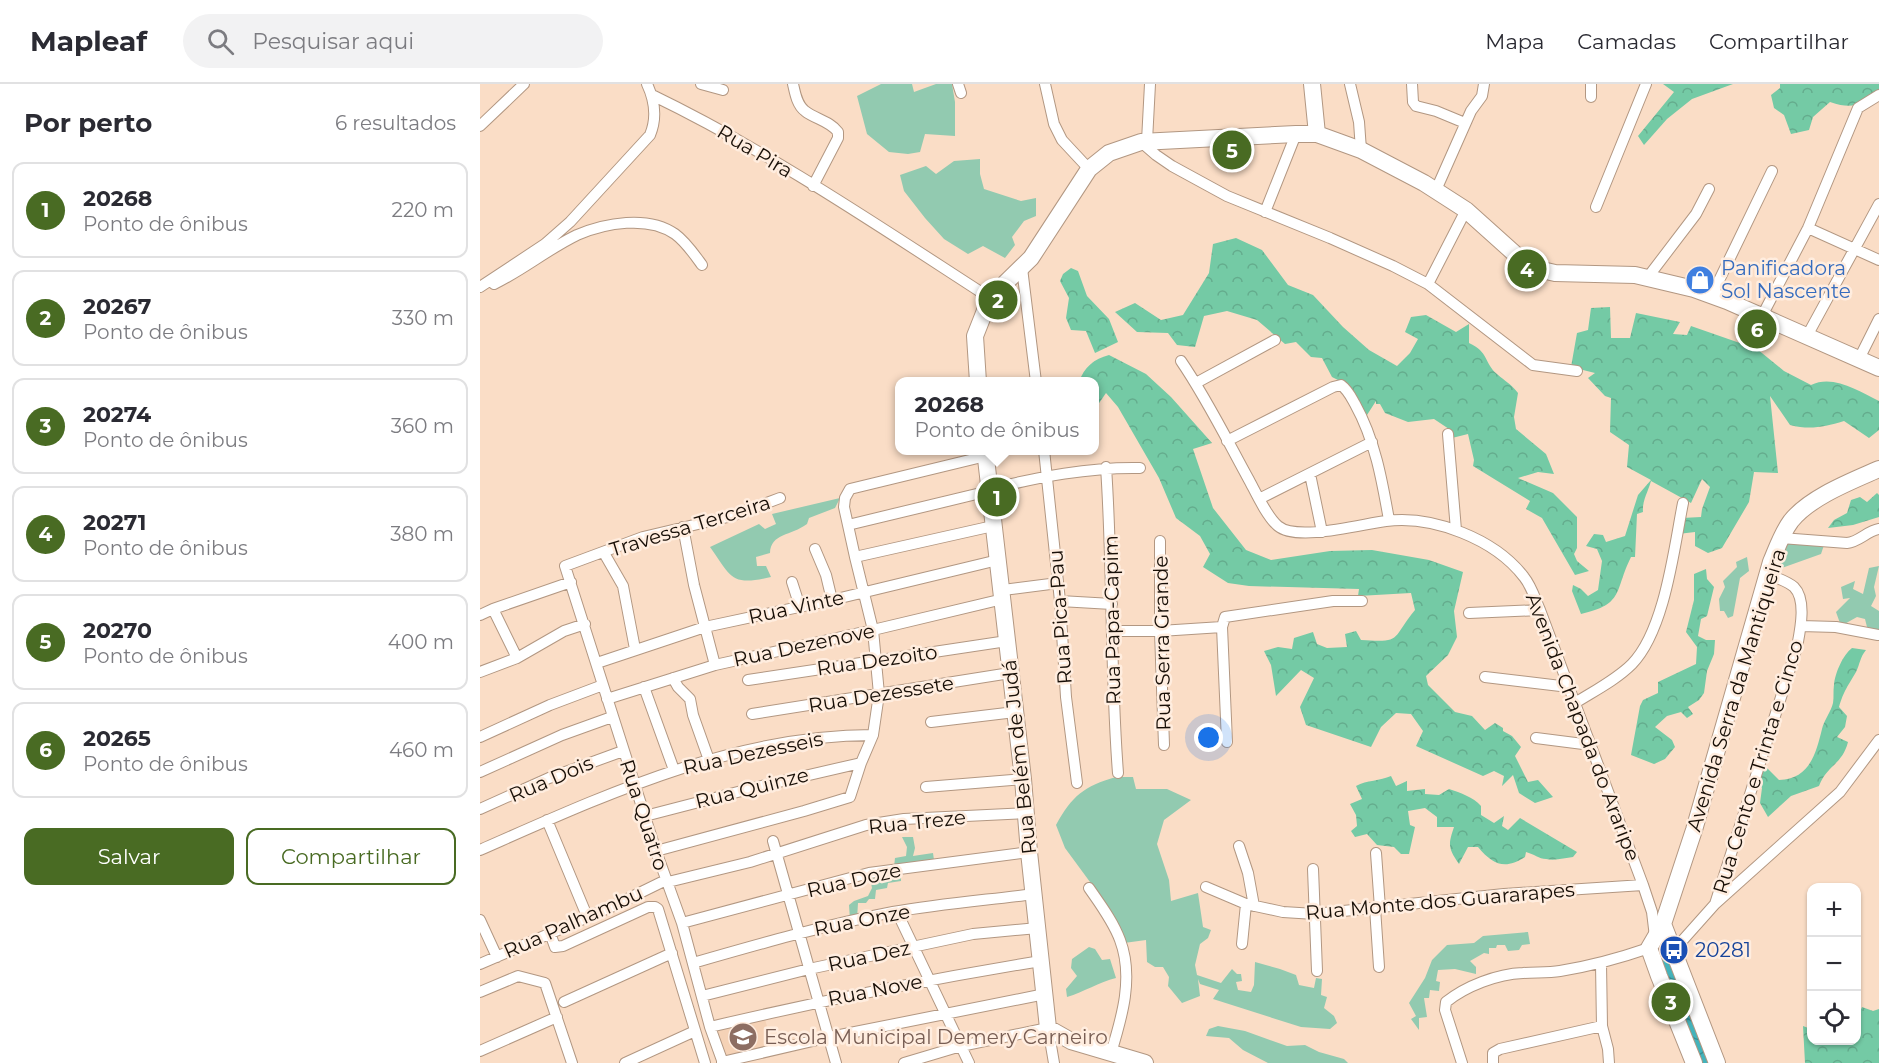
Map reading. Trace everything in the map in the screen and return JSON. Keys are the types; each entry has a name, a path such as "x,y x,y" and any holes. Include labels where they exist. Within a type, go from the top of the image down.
{"main road":[{"path":"1312,84 1317,134"},
{"path":"978,377 975,336 990,298 1031,258 1089,169 1109,153 1144,141 1296,134 1317,134 1361,150 1436,190 1466,210 1515,254 1542,270 1575,274 1648,277 1712,295 1879,368"},
{"name":"Rua Belém de Judá","path":"985,455 1003,594 1048,1029"},
{"name":"Avenida Serra da Mantiqueira","path":"1656,936 1700,810 1768,574 1781,538 1791,520 1804,509 1838,488 1879,469"},
{"name":"Avenida Chapada do Araripe","path":"1656,936 1674,950 1717,1063"},
{"name":"Avenida Chapada do Araripe","path":"1656,936 1659,976 1694,1063"},
{"path":"1048,1029 1071,1041 1145,1063"}],"street":[{"path":"480,126 524,84"},
{"path":"480,289 544,244 586,207 650,135 655,118 652,94 647,84"},
{"path":"701,84 723,90"},
{"path":"793,84 803,110 835,127 838,132 838,138 813,186"},
{"path":"1046,84 1054,123 1062,140 1089,169"},
{"path":"1150,84 1144,141 1172,166 1227,196 1393,266 1428,284 1457,304 1533,365 1577,371"},
{"path":"1350,84 1359,122 1361,150"},
{"path":"1412,84 1413,102 1416,106 1436,111 1465,123"},
{"path":"1436,190 1465,123 1482,96 1484,84"},
{"path":"1591,84 1591,97"},
{"path":"1596,207 1646,84"},
{"name":"Rua Pira","path":"652,94 696,116 813,186 990,298"},
{"path":"1762,316 1808,228 1858,108 1879,95"},
{"path":"1265,212 1296,134"},
{"path":"1712,295 1772,171"},
{"path":"1648,277 1696,213 1709,189"},
{"path":"1807,336 1879,204"},
{"path":"1428,284 1466,210"},
{"path":"480,289 509,277 577,236 620,224 643,223 662,227 675,234 687,245 702,265"},
{"path":"1808,228 1879,260"},
{"path":"1022,268 1036,377"},
{"path":"1859,359 1879,319"},
{"path":"1196,384 1275,340"},
{"name":"Avenida Chapada do Araripe","path":"1181,361 1260,499 1278,526 1286,531 1322,532 1389,520 1440,525 1489,546 1524,576 1540,610 1643,885 1652,912 1656,936"},
{"path":"1227,441 1341,385 1347,390 1363,418 1372,442 1389,520"},
{"path":"1448,434 1456,530"},
{"path":"1260,499 1372,442"},
{"path":"656,851 850,796 873,735 879,694 873,630 844,501 850,489 978,455"},
{"name":"Rua Pica-Pau","path":"1045,455 1060,602 1066,697 1077,783"},
{"path":"848,525 1047,476 1106,467 1140,468"},
{"name":"Rua Papa-Capim","path":"1106,467 1112,559 1114,702 1118,773"},
{"path":"1310,474 1322,532"},
{"name":"Travessa Terceira","path":"565,566 643,537 732,516 780,498"},
{"path":"1575,703 1635,661 1650,634 1659,616 1665,593 1683,503"},
{"path":"855,557 993,526"},
{"path":"682,527 715,665"},
{"path":"1781,538 1852,543 1869,532 1879,529"},
{"name":"Rua Serra Grande","path":"1160,540 1164,745"},
{"path":"815,549 826,575 832,600"},
{"path":"604,553 623,586 635,649"},
{"name":"Rua Vinte","path":"597,663 705,627 832,600 998,560"},
{"name":"Rua Quatro","path":"565,566 623,751 682,923 722,1062"},
{"name":"Rua Cento e Trinta e Cinco","path":"1715,904 1801,626 1798,592 1793,586 1768,574"},
{"path":"480,615 571,582"},
{"path":"792,582 800,607"},
{"name":"Rua Dezenove","path":"607,699 715,665 873,630 1003,594 1058,583"},
{"path":"1227,742 1223,623 1227,616 1322,603 1362,601"},
{"path":"1060,602 1112,604"},
{"path":"493,609 517,658"},
{"path":"1469,613 1540,610"},
{"path":"1113,631 1160,631 1223,623"},
{"path":"480,672 517,658 564,631 585,624"},
{"path":"1801,626 1846,628 1878,635"},
{"name":"Rua Dezoito","path":"748,680 1007,641"},
{"name":"Rua Dezessete","path":"752,714 1010,673"},
{"path":"1485,677 1569,687"},
{"path":"673,678 690,699 693,715 709,760"},
{"path":"480,737 550,705 603,685"},
{"path":"644,687 674,770"},
{"path":"931,722 1015,712"},
{"path":"480,772 561,735 612,717"},
{"name":"Rua Dezesseis","path":"480,850 635,783 674,770 811,738 873,735"},
{"path":"1536,738 1591,745"},
{"path":"1674,950 1715,904 1840,792 1879,740"},
{"name":"Rua Dois","path":"480,809 549,778 623,751"},
{"name":"Rua Quinze","path":"645,816 757,787 861,764"},
{"path":"926,787 1023,778"},
{"name":"Rua Treze","path":"777,854 866,825 904,819 1026,813"},
{"path":"547,820 587,916"},
{"path":"773,841 836,1063"},
{"path":"1239,846 1248,873 1250,905 1242,944"},
{"name":"Rua Doze","path":"682,923 869,873 1029,852"},
{"path":"1376,853 1379,967"},
{"path":"667,881 777,854"},
{"path":"1313,868 1317,971"},
{"name":"Rua Palhambu","path":"480,964 667,881"},
{"name":"Rua Monte dos Guararapes","path":"1206,887 1250,905 1282,912 1315,914 1504,894 1643,885"},
{"path":"1089,888 1120,939 1125,960 1125,993 1111,1053"},
{"name":"Rua Onze","path":"693,963 798,933 897,912 1034,894"},
{"path":"550,933 555,946 563,946 648,907 658,909 705,1063"},
{"path":"897,912 969,1063"},
{"path":"480,920 497,957"},
{"name":"Rua Dez","path":"702,996 809,969 973,934 1038,928"},
{"path":"1462,1063 1445,1010 1446,1002 1450,999 1499,976 1558,972 1601,964 1656,936"},
{"path":"564,1002 672,953"},
{"name":"Rua Nove","path":"711,1027 819,1001 1041,961"},
{"path":"1601,964 1602,1026 1610,1063"},
{"path":"480,992 518,976 545,983 572,1063"},
{"path":"722,1062 830,1037 1045,994"},
{"path":"480,1051 557,1017"},
{"path":"1492,1062 1493,1053 1500,1049 1602,1026"},
{"path":"904,1063 961,1046 1048,1029"},
{"name":"Rua Belém de Judá","path":"1048,1029 1054,1063"},
{"path":"625,1063 695,1031"}],"shaded area":[{"name":"Escola Municipal Demery Carneiro","path":"763,1013 773,1046 723,1059 714,1029"}],"green space":[{"path":"881,84 912,84 914,92 936,84 952,84 955,102 955,136 925,134 920,152 908,154 889,152 867,134 857,96"},
{"path":"1663,84 1733,84 1692,99 1667,119 1644,145 1638,136 1674,92"},
{"path":"1780,84 1879,84 1879,92 1856,105 1845,106 1830,102 1813,117 1809,130 1791,134 1784,115 1774,108 1771,95 1780,88"},
{"path":"980,159 980,174 984,189 1021,201 1036,198 1036,216 1024,221 1012,237 1015,245 1005,258 983,246 968,254 944,239 904,191 900,175 926,166 936,174 954,161"},
{"path":"1236,238 1262,250 1288,285 1313,295 1343,327 1369,350 1397,366 1410,353 1418,339 1405,332 1411,317 1426,315 1456,332 1469,324 1469,343 1480,350 1493,370 1518,393 1514,417 1516,429 1546,454 1554,474 1538,472 1518,478 1553,493 1577,517 1577,548 1574,554 1577,561 1589,571 1575,575 1542,518 1526,509 1530,501 1473,466 1474,460 1468,434 1452,438 1449,429 1434,419 1408,422 1385,413 1376,401 1367,415 1344,383 1332,377 1322,358 1311,357 1296,342 1285,344 1257,320 1227,311 1204,316 1195,347 1177,345 1168,333 1137,332 1115,312 1135,303 1161,320 1183,315 1209,273 1213,244"},
{"path":"1071,268 1078,271 1087,296 1109,319 1118,342 1095,353 1086,331 1071,330 1066,318 1069,298 1060,281 1063,274"},
{"path":"1610,307 1611,338 1630,338 1636,313 1680,322 1673,334 1687,335 1691,326 1757,349 1784,371 1811,385 1828,381 1846,385 1879,401 1879,430 1869,438 1844,421 1817,427 1790,425 1770,396 1778,473 1754,472 1749,502 1722,548 1708,553 1695,546 1695,532 1678,534 1682,518 1701,517 1710,487 1702,479 1691,503 1651,481 1644,500 1643,512 1637,514 1635,557 1631,557 1616,594 1605,606 1581,614 1572,591 1573,585 1588,596 1598,590 1602,561 1597,549 1586,546 1594,534 1603,535 1606,542 1625,536 1638,495 1651,480 1627,467 1629,445 1610,432 1611,398 1605,396 1588,378 1595,373 1571,367 1577,333 1588,330 1591,308"},
{"path":"1109,355 1146,374 1171,397 1212,443 1193,449 1213,508 1246,550 1271,560 1330,551 1372,550 1429,560 1463,572 1454,611 1457,637 1448,655 1426,676 1428,685 1455,712 1472,716 1485,730 1495,723 1512,736 1521,747 1515,756 1528,782 1538,780 1553,797 1535,803 1519,793 1513,775 1502,786 1504,776 1494,771 1483,776 1416,746 1423,731 1411,714 1396,713 1381,727 1371,747 1306,725 1300,707 1314,678 1301,670 1276,696 1271,665 1264,651 1278,647 1292,649 1294,638 1313,632 1317,644 1327,648 1347,647 1345,634 1356,631 1361,640 1390,639 1395,637 1415,610 1411,593 1358,596 1359,589 1249,586 1228,583 1203,567 1210,554 1200,536 1176,518 1159,478 1118,407 1106,393 1099,403 1099,377 1082,377 1090,364"},
{"path":"1877,493 1879,495 1879,517 1853,525 1828,528 1834,520 1847,513 1851,500 1860,497 1867,502"},
{"path":"840,498 835,508 809,518 807,524 801,528 778,538 771,547 770,553 756,557 757,566 766,566 771,577 739,580 728,572 710,547 759,524 765,529 776,524 772,514"},
{"path":"1784,542 1824,545 1821,554 1779,569"},
{"path":"1747,557 1749,571 1740,578 1733,616 1728,618 1724,611 1720,611 1719,599 1725,587 1723,581 1737,567 1736,562"},
{"path":"1879,566 1874,587 1876,596 1871,606 1879,611 1879,631 1867,627 1865,619 1857,617 1841,626 1836,612 1850,598 1843,599 1841,587 1855,581 1853,589 1863,594 1869,568"},
{"path":"1706,569 1707,579 1714,587 1707,616 1701,619 1698,636 1706,640 1715,640 1714,654 1707,671 1704,693 1699,700 1688,707 1693,714 1687,718 1681,712 1667,716 1655,727 1672,740 1675,747 1665,759 1654,764 1631,755 1640,706 1643,700 1658,693 1658,682 1696,664 1697,647 1686,632 1694,600 1694,574"},
{"path":"1852,648 1866,650 1844,692 1839,707 1847,716 1845,727 1837,737 1848,742 1845,750 1819,786 1791,796 1768,817 1760,803 1762,788 1757,780 1763,764 1779,780 1790,779 1805,770 1814,755 1832,706 1838,670"},
{"path":"1391,776 1396,786 1407,781 1407,791 1425,789 1425,794 1439,795 1449,789 1462,794 1478,803 1481,806 1481,815 1494,823 1504,816 1502,826 1508,830 1520,818 1577,852 1573,857 1553,860 1526,852 1525,857 1518,861 1500,864 1494,862 1478,847 1468,847 1459,864 1450,846 1454,827 1437,827 1437,817 1425,808 1408,811 1410,825 1415,827 1409,854 1401,854 1394,847 1377,845 1367,834 1355,837 1351,831 1357,826 1356,815 1350,804 1362,799 1356,786"},
{"path":"1116,777 1133,777 1136,789 1167,789 1191,800 1164,820 1157,844 1169,880 1171,901 1198,893 1203,927 1211,930 1208,938 1200,944 1195,965 1197,975 1221,983 1232,969 1237,974 1241,974 1242,981 1236,982 1238,990 1251,992 1254,985 1255,962 1296,975 1299,985 1314,988 1316,978 1322,979 1321,995 1327,997 1324,1008 1334,1016 1337,1023 1330,1029 1301,1027 1213,999 1219,990 1200,984 1198,979 1200,996 1182,1003 1168,986 1169,977 1163,967 1155,967 1147,962 1146,940 1124,943 1090,882 1065,848 1056,825 1074,799 1087,788"},
{"path":"902,837 913,837 915,848 913,856 933,853 934,860 894,867 895,858 906,856 907,847"},
{"path":"901,869 901,881 888,883 887,888 876,890 875,899 869,899 866,903 858,903 857,919 850,920 849,905 868,896 872,888 869,873"},
{"path":"1528,932 1530,944 1522,945 1519,950 1508,951 1505,945 1497,945 1496,948 1489,948 1489,954 1484,953 1470,961 1476,967 1476,974 1455,969 1438,970 1436,981 1440,982 1439,991 1430,990 1429,998 1424,998 1427,1017 1419,1018 1419,1030 1411,1019 1416,1016 1409,1003 1425,978 1432,960 1447,945 1474,943 1483,936"},
{"path":"1089,947 1095,949 1102,960 1110,959 1116,978 1067,997 1066,989 1077,976 1071,968 1072,959"},
{"path":"1862,1007 1873,1011 1879,1009 1879,1063 1805,1063 1803,1026 1807,1028 1807,1045 1861,1045"},
{"path":"1218,1026 1245,1031 1287,1046 1305,1045 1319,1052 1344,1059 1348,1063 1268,1063 1243,1050 1229,1038 1206,1036 1209,1029"}],"water":[{"path":"1661,949 1669,951 1712,1063 1699,1063 1657,955"}],"place":[{"name":"20270","path":"1232,150"},
{"name":"20271","path":"1527,269"},
{"name":"Panificadora Sol Nascente","path":"1700,280"},
{"name":"20267","path":"998,300"},
{"name":"20265","path":"1757,329"},
{"name":"20268","path":"997,497"},
{"name":"20281","path":"1674,950"},
{"name":"20274","path":"1671,1002"},
{"name":"Escola Municipal Demery Carneiro","path":"743,1037"}]}
